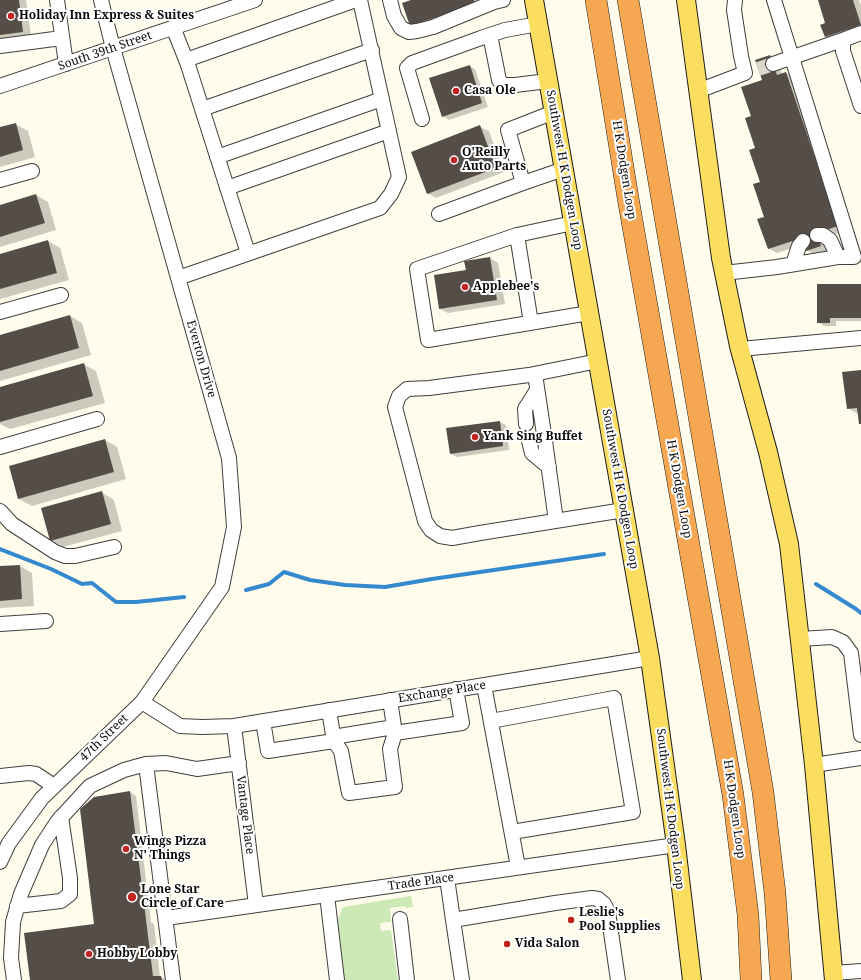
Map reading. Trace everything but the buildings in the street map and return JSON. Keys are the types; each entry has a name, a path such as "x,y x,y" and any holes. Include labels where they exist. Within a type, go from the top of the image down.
{"highway":[{"name":"H K Dodgen Loop","path":"596,0 628,198 733,795 748,915 751,980"},
{"path":"628,0 763,792 775,893 781,980"}],"main road":[{"name":"Southwest H K Dodgen Loop","path":"534,0 650,658 676,845 692,980"},
{"path":"686,0 721,258 740,349 768,452 789,544 814,765 833,977"}],"street":[{"path":"57,0 66,64"},
{"name":"Everton Drive","path":"101,0 113,48 229,458 234,527 222,587 142,702"},
{"name":"South 39th Street","path":"0,86 254,0"},
{"path":"186,60 356,0"},
{"path":"178,278 380,208 391,194 399,177 360,0"},
{"path":"390,0 394,16 401,28 409,32 432,28 494,2 503,0"},
{"path":"698,91 752,71 741,56 734,10 734,0"},
{"path":"724,273 777,267 838,257 857,256 791,57 774,0"},
{"path":"422,119 407,68 412,63 505,30 538,24"},
{"path":"173,27 186,60 248,253"},
{"path":"773,64 861,33"},
{"path":"490,35 499,80 502,84 515,85 548,81"},
{"path":"0,46 62,38"},
{"path":"845,39 842,44 843,51 861,106"},
{"path":"202,109 372,50"},
{"path":"217,157 382,100"},
{"path":"523,182 508,130 554,112"},
{"path":"227,188 389,131"},
{"path":"439,214 523,182 564,169"},
{"path":"0,180 32,171"},
{"path":"573,223 517,235 416,269 428,340 589,313"},
{"path":"517,235 531,322"},
{"path":"817,235 823,235 830,240 838,257"},
{"path":"793,264 799,246 803,241"},
{"path":"0,312 61,295"},
{"path":"740,349 861,338"},
{"path":"598,361 534,374 429,388 407,388 399,396 395,407 425,521 431,530 440,536 452,538 624,510"},
{"path":"534,374 556,521"},
{"path":"526,424 525,409 537,390"},
{"path":"0,447 97,419"},
{"path":"529,441 532,452 549,467"},
{"path":"0,511 12,524 55,552 64,556 75,556 114,547"},
{"path":"0,624 46,621"},
{"path":"800,639 832,637 843,642 851,653 861,735"},
{"name":"Exchange Place","path":"234,726 650,658"},
{"path":"484,685 518,867"},
{"path":"263,721 268,751 394,730 462,723 456,689"},
{"path":"491,721 614,698 633,812 512,832"},
{"path":"329,710 333,739 341,751 349,793 395,787 390,749 394,730 390,700"},
{"path":"142,702 180,726 234,726"},
{"name":"47th Street","path":"0,862 4,842 42,798 142,702"},
{"name":"Vantage Place","path":"234,726 256,905"},
{"path":"814,765 861,758"},
{"path":"14,980 11,958 12,922 21,894 42,845 61,817 90,786 124,770 146,764 166,763 197,769 239,763"},
{"path":"146,764 173,980"},
{"path":"0,776 30,773 36,774 54,786"},
{"path":"17,906 61,901 70,894 70,878 61,817"},
{"name":"Trade Place","path":"166,918 676,845"},
{"path":"447,878 462,980"},
{"path":"326,895 337,980"},
{"path":"453,920 555,903 592,898 598,899 604,904 608,912 618,980"},
{"path":"400,919 407,980"},
{"path":"833,977 861,971"}],"green space":[{"path":"411,896 413,907 406,908 405,906 390,908 391,922 380,923 381,931 391,930 398,980 344,980 338,919 343,907"}],"waterway":[{"path":"0,549 51,569 82,584 92,583 116,602 136,602 184,597"},
{"path":"246,590 269,584 284,572 310,580 345,585 385,587 604,554"},
{"path":"816,584 861,613"}],"tunnel":[{"path":"758,69 773,64"}],"place":[{"name":"Holiday Inn Express & Suites","path":"11,16"},
{"name":"Casa Ole","path":"456,91"},
{"name":"O'Reilly Auto Parts","path":"454,160"},
{"name":"Applebee's","path":"465,287"},
{"name":"Yank Sing Buffet","path":"475,437"},
{"name":"Wings Pizza N' Things","path":"126,849"},
{"name":"Lone Star Circle of Care","path":"132,897"},
{"name":"Leslie's Pool Supplies","path":"571,920"},
{"name":"Vida Salon","path":"507,944"},
{"name":"Hobby Lobby","path":"89,954"}]}
